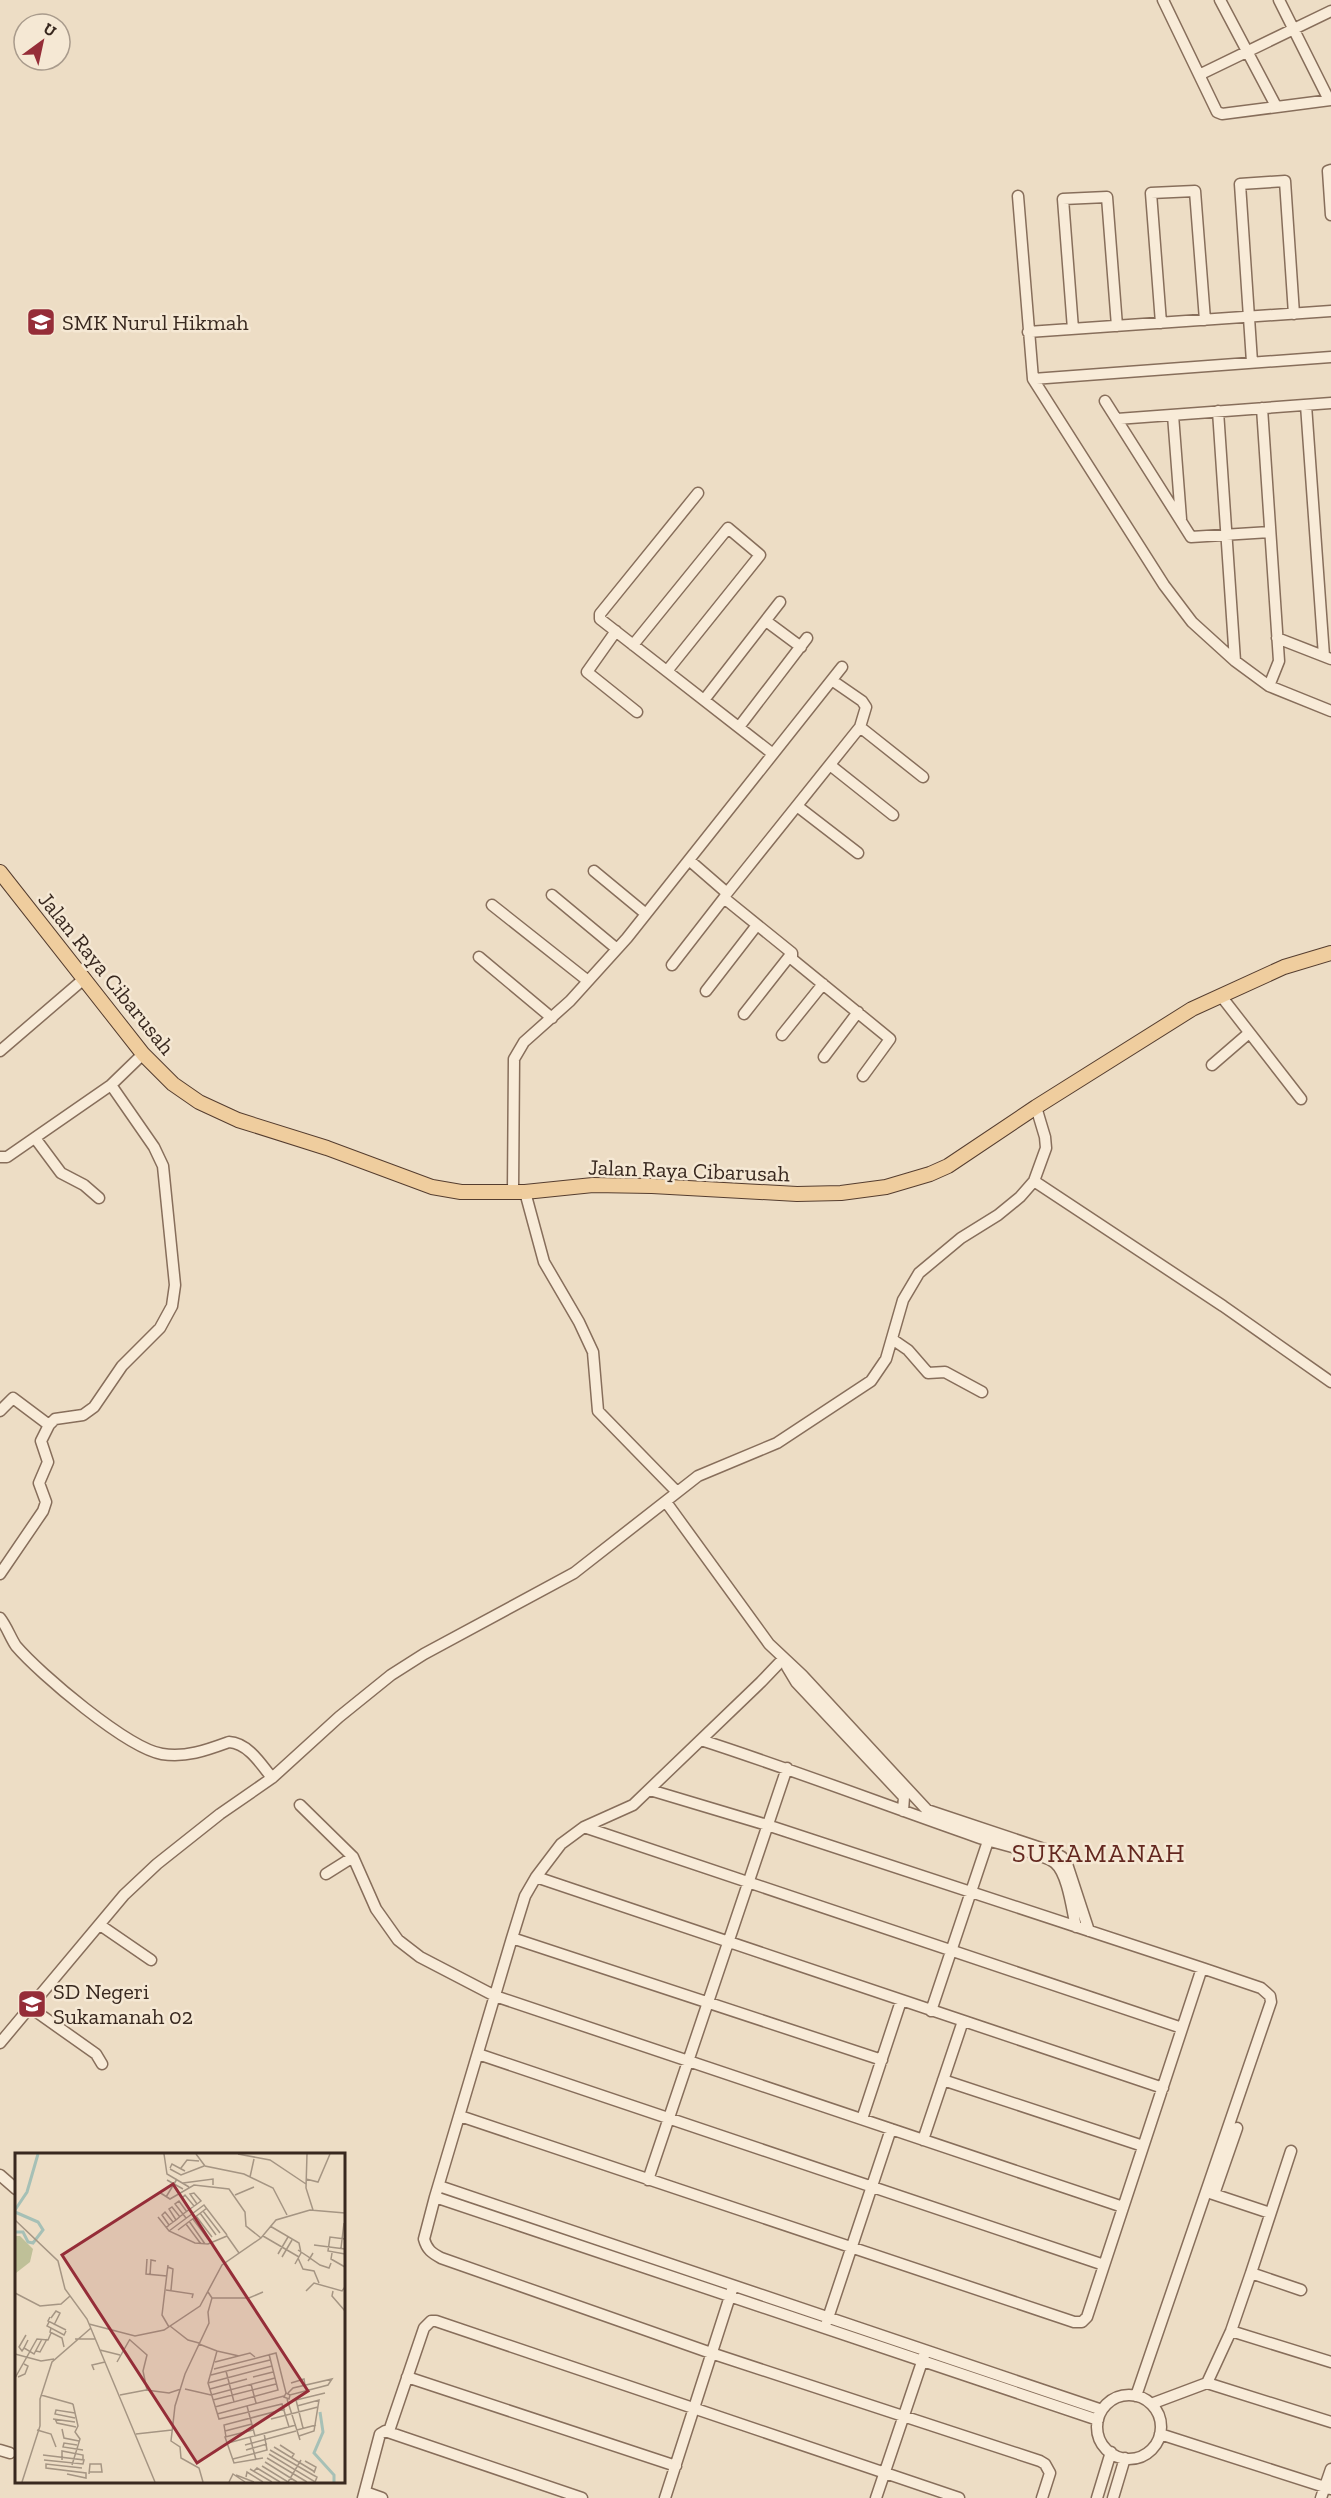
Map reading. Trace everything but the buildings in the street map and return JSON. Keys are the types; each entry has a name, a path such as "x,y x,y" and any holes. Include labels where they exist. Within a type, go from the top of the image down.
{"main road":[{"name":"Jalan Raya Cibarusah","path":"0,872 143,1054 173,1084 199,1102 238,1120 327,1148 447,1191 474,1193 519,1192 593,1185 663,1186 796,1194 867,1191 930,1174 948,1166 1180,1016 1284,967 1331,953"}],"street":[{"path":"1163,0 1201,75 1215,110 1220,114 1330,100 1279,0"},
{"path":"1220,0 1276,106"},
{"path":"1201,75 1331,11"},
{"path":"1331,170 1328,171 1331,215"},
{"path":"1252,362 1240,184 1285,181 1294,314"},
{"path":"1161,323 1151,194 1195,190 1205,320"},
{"path":"1018,196 1032,378 1178,604 1208,638 1269,686 1331,711"},
{"path":"1073,329 1063,199 1107,197 1117,326"},
{"path":"1028,332 1331,311"},
{"path":"1032,378 1331,357"},
{"path":"1105,401 1191,537 1270,532"},
{"path":"1117,419 1331,403"},
{"path":"1277,638 1327,657 1306,405"},
{"path":"1262,408 1279,662 1269,686"},
{"path":"1218,411 1235,661"},
{"path":"1173,415 1181,521"},
{"path":"699,493 600,614 602,621 773,754"},
{"path":"633,645 728,528 760,555 667,670"},
{"path":"704,700 780,602"},
{"path":"739,727 804,643 765,621"},
{"path":"616,631 587,672 637,712"},
{"path":"677,1492 598,1411 593,1352 579,1322 544,1262 519,1192 514,1059 524,1042 588,981 617,949 842,667"},
{"path":"672,965 860,727 866,707 862,701 833,681"},
{"path":"860,727 923,777"},
{"path":"830,765 893,815"},
{"path":"797,806 858,854"},
{"path":"689,860 725,896 792,953"},
{"path":"594,871 646,914"},
{"path":"552,895 617,949"},
{"path":"492,905 588,981"},
{"path":"706,991 758,925"},
{"path":"792,953 792,959 890,1039 863,1076"},
{"path":"744,1014 792,953"},
{"path":"479,957 552,1017"},
{"path":"0,1051 85,978"},
{"path":"782,1035 823,984"},
{"path":"1221,996 1301,1099"},
{"path":"824,1057 858,1012"},
{"path":"1212,1065 1250,1033"},
{"path":"0,1157 7,1157 111,1085 143,1054"},
{"path":"0,1574 43,1511 46,1502 39,1483 48,1462 41,1441 49,1425 55,1419 83,1415 94,1407 128,1359 160,1329 172,1306 175,1285 163,1166 154,1147 111,1085"},
{"path":"0,2043 124,1896 157,1864 220,1814 272,1778 339,1718 405,1665 574,1574 704,1473 777,1443 861,1390 880,1370 903,1300 919,1273 961,1238 998,1215 1020,1197 1034,1181 1046,1148 1036,1107"},
{"path":"35,1138 61,1173 84,1185 99,1198"},
{"path":"1034,1181 1223,1306 1331,1382"},
{"path":"892,1339 908,1350 928,1373 945,1372 982,1392"},
{"path":"0,1411 14,1399 49,1425"},
{"path":"666,1502 756,1628 927,1810 1062,1857 1067,1864 1089,1931"},
{"path":"0,1618 21,1651 78,1702 122,1736 161,1754 177,1755 201,1752 229,1742 236,1742 250,1752 272,1778"},
{"path":"783,1659 650,1790 620,1813 584,1827 561,1844 536,1877 525,1896 512,1938 424,2239 428,2250 434,2254 711,2353 1046,2464 1050,2473 1042,2498"},
{"path":"783,1659 796,1682 904,1797 903,1811"},
{"path":"701,1740 787,1768 988,1841 1050,1860 1056,1864 1070,1898 1076,1927"},
{"path":"648,2180 787,1768"},
{"path":"650,1790 767,1825 1202,1968 1261,1988 1270,1996 1271,2002 1210,2193 1136,2396"},
{"path":"300,1805 353,1857 376,1909 398,1940 420,1957 495,1996 1123,2207"},
{"path":"584,1827 1182,2028"},
{"path":"931,2011 988,1841"},
{"path":"326,1874 353,1857"},
{"path":"536,1877 1162,2088"},
{"path":"100,1925 151,1960"},
{"path":"512,1938 882,2060"},
{"path":"460,2116 851,2249 1074,2322 1082,2322 1087,2316 1202,1968"},
{"path":"862,2119 901,2001"},
{"path":"31,2008 96,2054 102,2064"},
{"path":"923,2140 963,2021"},
{"path":"478,2054 1104,2265"},
{"path":"943,2080 1143,2146"},
{"path":"1210,2193 1237,2128"},
{"path":"826,2322 891,2129"},
{"path":"1207,2383 1231,2331 1291,2151"},
{"path":"0,2175 15,2188"},
{"path":"437,2191 1100,2415"},
{"path":"1210,2193 1270,2213"},
{"path":"1251,2273 1301,2290"},
{"path":"665,2498 731,2290"},
{"path":"389,2432 424,2328 431,2321 436,2321 959,2498"},
{"path":"1231,2331 1331,2362"},
{"path":"876,2498 924,2355"},
{"path":"406,2377 676,2466"},
{"path":"1151,2404 1207,2383 1331,2422"},
{"path":"1136,2396 1151,2404 1160,2418 1160,2434 1153,2448 1147,2453 1125,2458 1111,2452 1100,2438 1100,2415 1117,2397 1136,2396"},
{"path":"382,2498 364,2495 380,2434 389,2432 582,2498"},
{"path":"1160,2434 1325,2491 1331,2469"},
{"path":"1097,2498 1111,2452"},
{"path":"1113,2498 1125,2458"}],"place":[{"name":"SMK Nurul Hikmah","path":"41,322"},
{"name":"SD Negeri Sukamanah 02","path":"32,2004"}],"district":[{"name":"SUKAMANAH","path":"1099,1853"}]}
